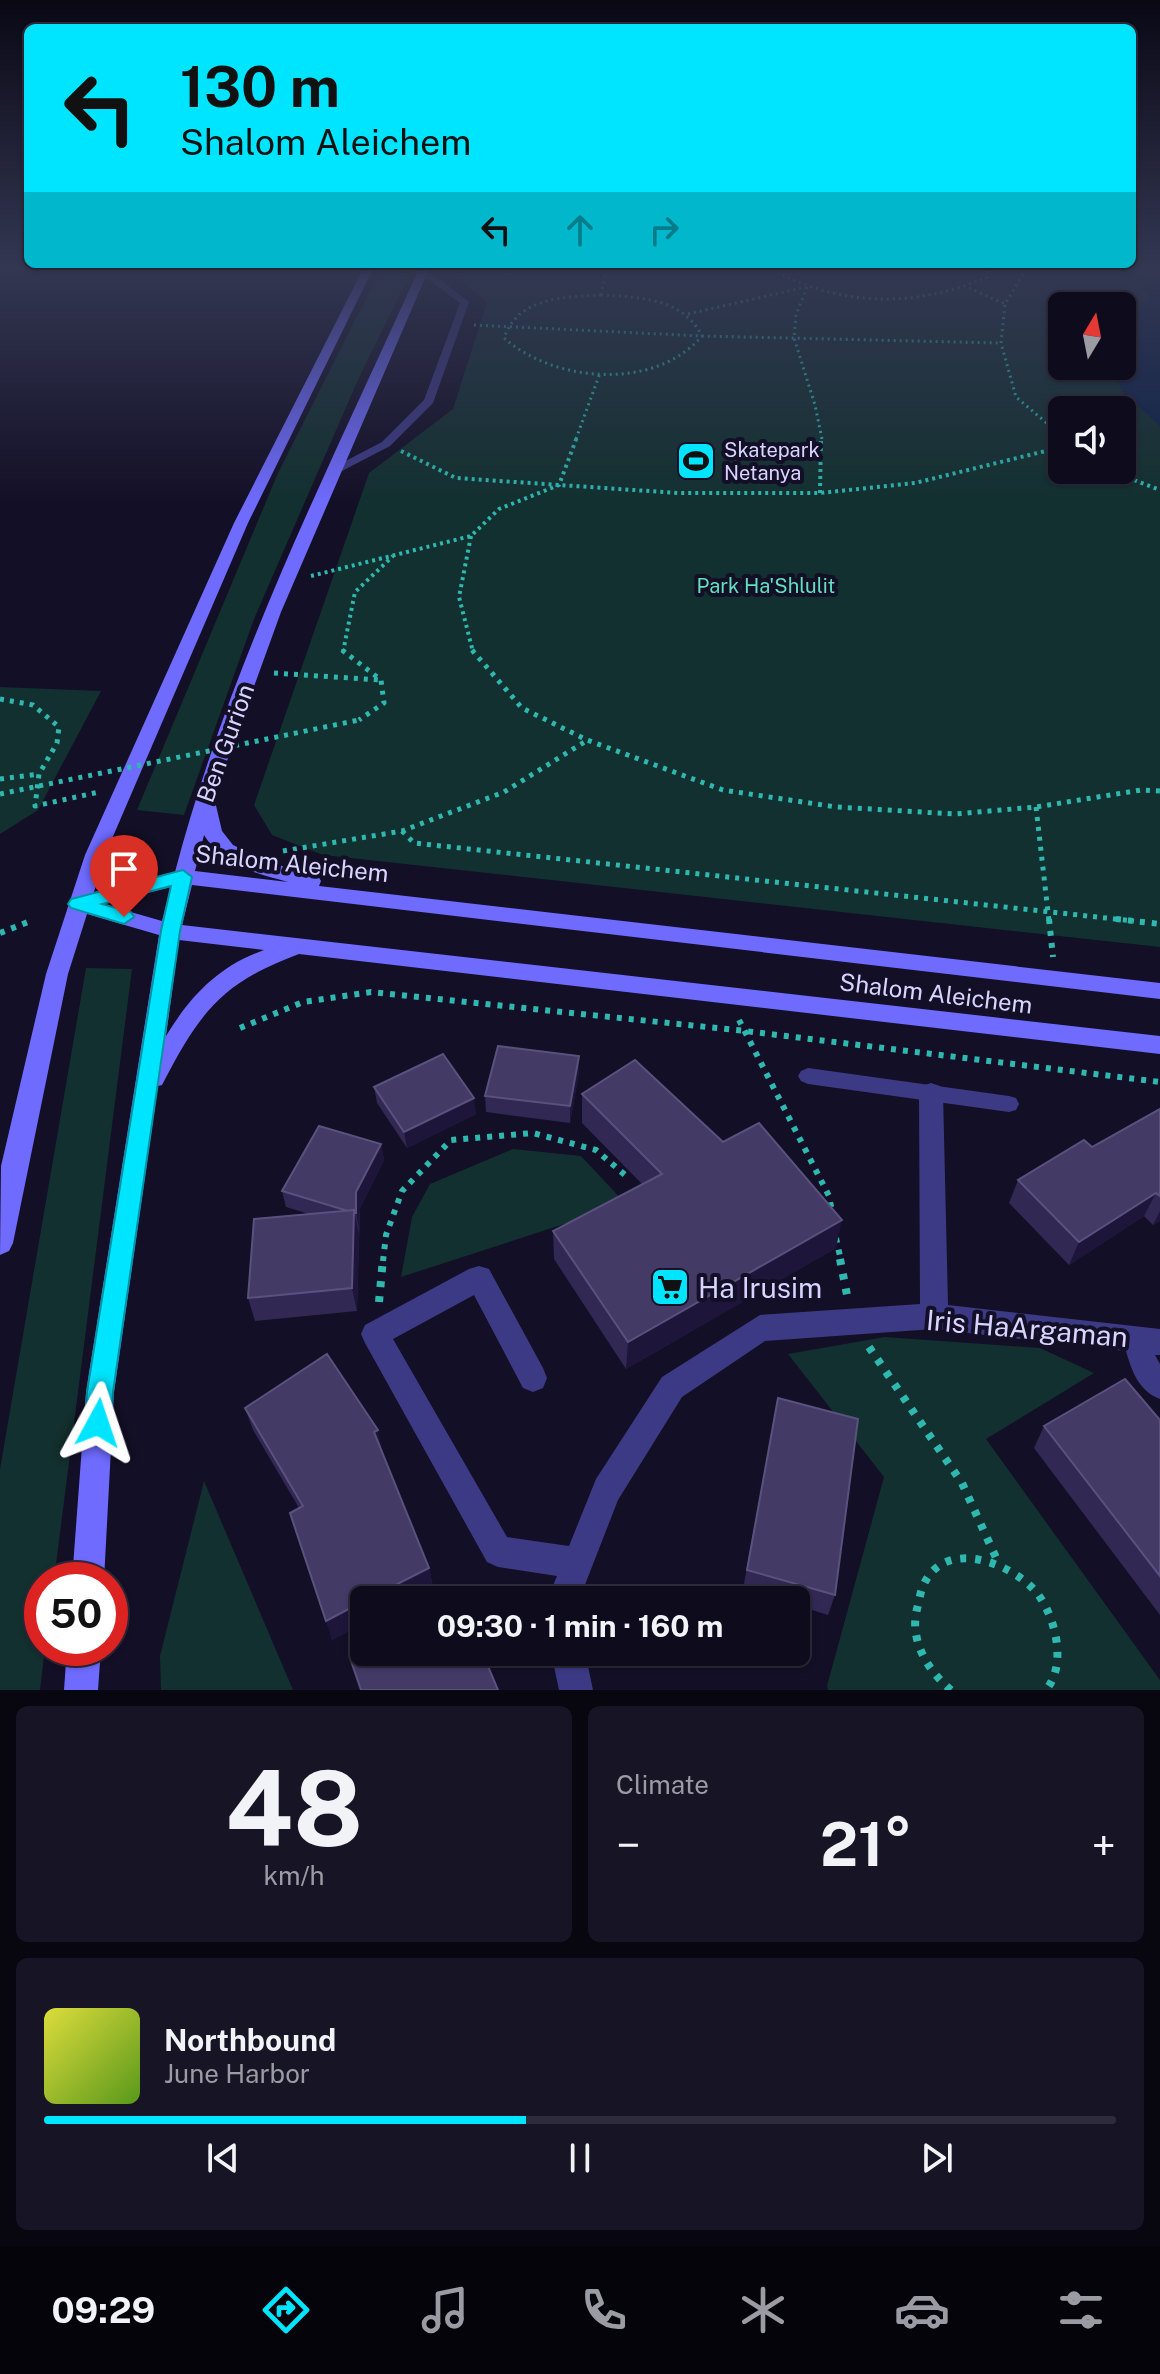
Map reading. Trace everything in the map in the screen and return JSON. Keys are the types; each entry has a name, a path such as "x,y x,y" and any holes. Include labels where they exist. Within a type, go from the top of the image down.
{"main road":[{"path":"0,1243 50,1003 78,904 125,787 263,474 328,348"},
{"name":"Ben Gurion","path":"89,1562 100,1392 170,931 183,877 205,794 251,672 287,582 390,348"},
{"path":"205,794 207,816 218,842 241,858 365,897"},
{"name":"Shalom Aleichem","path":"78,904 183,877 1160,991"},
{"name":"Shalom Aleichem","path":"78,904 170,931 1160,1045"},
{"path":"148,1089 183,1025 216,987 246,966 298,946"},
{"path":"81,1690 83,1666"}],"street":[{"path":"931,1093 934,1316"},
{"path":"533,1378 479,1278 375,1334 498,1551 578,1563"},
{"name":"Iris HaArgaman","path":"569,1586 607,1490 672,1387 760,1328 934,1316 1148,1340"},
{"path":"1148,1340 1145,1368 1160,1385"},
{"path":"571,1666 576,1690"}],"lane":[{"path":"338,469 386,444 429,401 450,348"},
{"path":"808,1076 1009,1104"}],"path":[{"path":"511,348 532,361 600,373 656,367 696,348"},
{"path":"797,348 815,405 823,446 820,493"},
{"path":"1002,348 1016,397 1048,424"},
{"path":"287,582 471,536 499,509 559,485 600,373"},
{"path":"386,444 456,478 678,493 820,493 915,483 1048,450"},
{"path":"1136,481 1160,490"},
{"path":"471,536 459,597 473,653 522,708 587,740 723,790 808,803 955,814 1036,807 1141,790 1160,791"},
{"path":"0,794 359,720 384,703 381,680 342,651 355,592 394,555"},
{"path":"251,672 381,680"},
{"path":"0,699 17,698 45,710 59,727 57,743 39,774 35,806 125,787"},
{"path":"241,858 402,831 504,792 587,740"},
{"path":"0,779 39,774"},
{"path":"1036,807 1054,977"},
{"path":"402,831 414,843 1160,924"},
{"path":"0,933 28,922"},
{"path":"240,1028 303,1002 371,992 745,1031 1160,1082"},
{"path":"727,995 829,1196 852,1322 962,1483 998,1562"},
{"path":"375,1334 386,1235 402,1191 451,1140 533,1133 596,1150 625,1175"},
{"path":"951,1690 928,1665 917,1639 914,1619 918,1594 927,1577 945,1562 973,1556 998,1562 1021,1575 1040,1596 1054,1620 1058,1665 1046,1690"}],"green space":[{"path":"341,348 374,348 254,619 184,815 137,810 278,473"},
{"name":"Park Ha'Shlulit","path":"472,348 1048,348 1048,380 1136,380 1136,348 1160,348 1160,947 323,855 272,835 254,805 369,473 453,409"},
{"path":"0,687 101,691 38,810 0,834"},
{"path":"86,968 132,969 56,1562 24,1562 24,1666 43,1666 40,1690 0,1690 0,1469"},
{"path":"513,1149 581,1156 626,1204 401,1277 412,1217 430,1184"},
{"path":"885,1337 1040,1348 1094,1373 986,1439 1160,1680 1160,1690 828,1690 884,1477 788,1354"},
{"path":"204,1481 293,1690 161,1690 160,1656"}],"water":[{"path":"1136,348 1160,348 1160,426 1136,404 1136,396 1127,396 1117,380 1136,380"}],"building":[{"path":"498,1046 579,1056 570,1106 485,1096"},
{"path":"443,1054 474,1098 404,1132 374,1087"},
{"path":"635,1060 723,1142 759,1123 842,1220 628,1342 553,1231 662,1174 582,1094"},
{"path":"1160,1109 1160,1196 1156,1193 1079,1242 1018,1180 1084,1140 1092,1147"},
{"path":"319,1126 381,1144 356,1192 356,1213 282,1191"},
{"path":"354,1210 352,1288 248,1298 254,1219"},
{"path":"327,1354 378,1430 374,1432 429,1568 394,1586 350,1586 350,1608 326,1621 290,1513 303,1506 245,1408"},
{"path":"1125,1379 1160,1420 1160,1576 1044,1426"},
{"path":"778,1398 858,1419 835,1595 747,1570"},
{"path":"353,1666 488,1666 498,1690 361,1690"}],"place":[{"name":"Skatepark Netanya","path":"696,461"},
{"name":"Ha Irusim","path":"670,1287"}],"route":[{"path":"98,1423 100,1392 170,931 183,877 78,904 124,917"}]}
